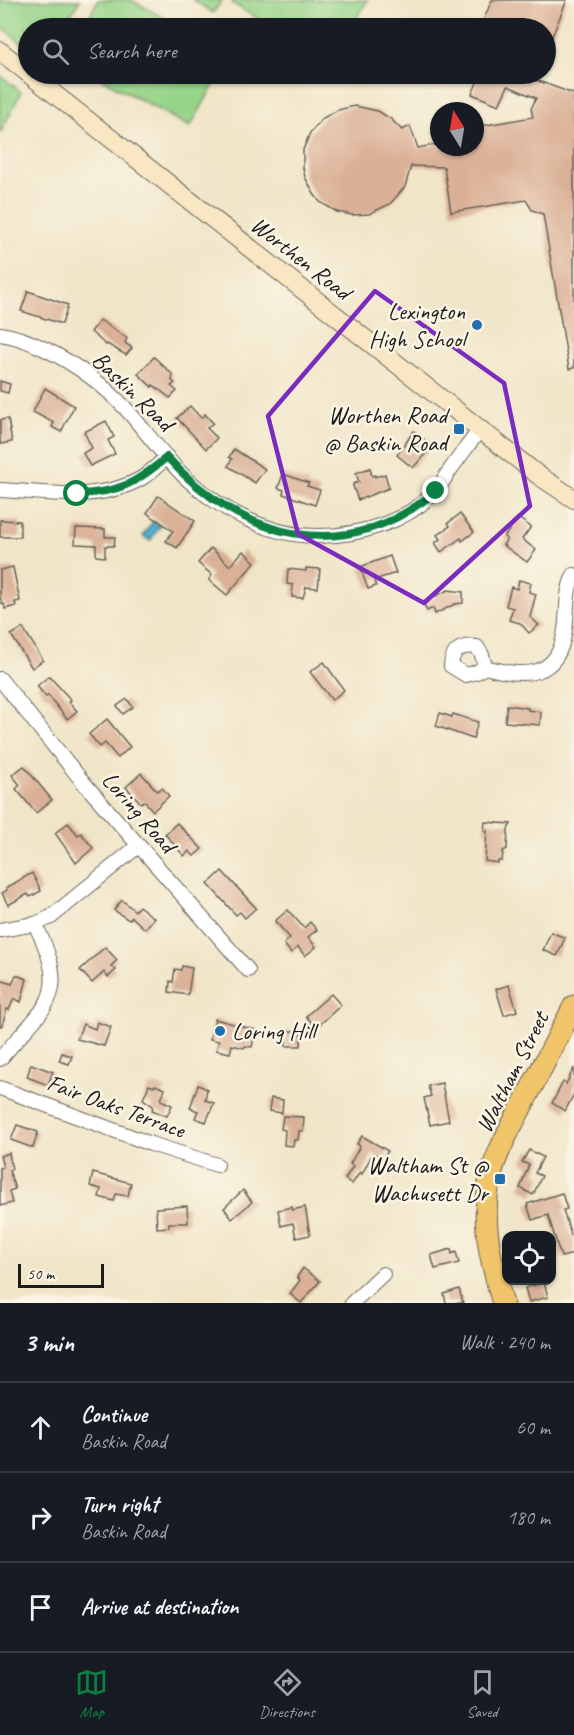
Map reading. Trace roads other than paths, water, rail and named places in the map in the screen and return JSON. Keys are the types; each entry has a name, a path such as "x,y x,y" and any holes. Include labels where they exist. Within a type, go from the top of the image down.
{"main road":[{"name":"Worthen Road","path":"0,51 18,65"},
{"name":"Worthen Road","path":"43,84 538,475 574,500"},
{"name":"Waltham Street","path":"503,1303 492,1264 487,1232 490,1180 504,1141 574,1006"}],"street":[{"name":"Baskin Road","path":"0,334 39,346 68,361 93,379 125,408 186,478 206,494 241,517 300,536 334,536 358,532 384,524 419,506 436,491 480,429"},
{"name":"Baskin Road","path":"0,490 77,494 117,489 143,477 167,457"},
{"path":"485,667 523,674 540,671 553,662 560,649 565,630 567,602 574,575"},
{"name":"Loring Road","path":"0,679 83,782 248,970"},
{"path":"0,930 35,924 51,917 138,846"},
{"path":"0,1059 41,1014 50,996 54,980 49,952 35,924"},
{"name":"Fair Oaks Terrace","path":"0,1088 151,1144 217,1165"},
{"path":"352,1303 383,1274"}],"water":[{"path":"153,521 160,526 150,541 143,536"}],"place":[{"name":"Lexington High School","path":"477,325"},
{"name":"Worthen Road @ Baskin Road","path":"459,429"},
{"name":"Loring Hill","path":"220,1031"},
{"name":"Waltham St @ Wachusett Dr","path":"500,1179"}]}
